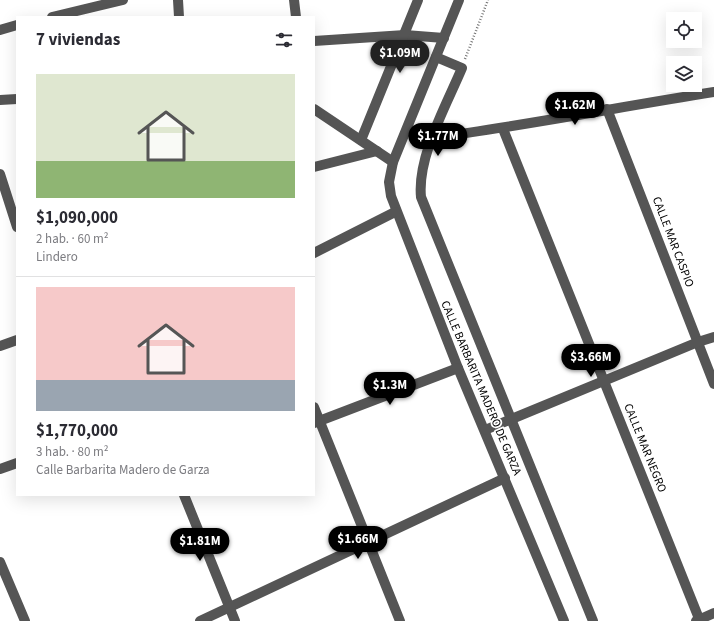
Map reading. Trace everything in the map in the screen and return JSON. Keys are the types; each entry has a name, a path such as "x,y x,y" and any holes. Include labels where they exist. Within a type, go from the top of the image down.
{"street":[{"path":"56,16 123,0"},
{"path":"178,0 179,16"},
{"path":"294,0 296,16"},
{"path":"361,140 418,0"},
{"name":"CALLE BARBARITA MADERO DE GARZA","path":"459,0 444,38 440,59 393,162 389,182 395,212 458,368 489,428 505,478 564,621"},
{"path":"0,30 16,25"},
{"path":"315,41 405,35 444,38"},
{"path":"440,59 458,67"},
{"name":"CALLE BARBARITA MADERO DE GARZA","path":"458,67 423,168 420,183 421,197 508,420 593,621"},
{"path":"433,138 503,129 607,109 714,92"},
{"path":"0,100 16,99"},
{"name":"CALLE MAR CASPIO","path":"607,109 714,384"},
{"path":"315,110 393,162"},
{"name":"CALLE MAR NEGRO","path":"503,129 699,621"},
{"path":"315,167 377,151"},
{"path":"0,174 16,224"},
{"path":"315,252 395,212"},
{"path":"489,428 604,380 714,337"},
{"path":"0,346 16,340"},
{"path":"317,422 458,368"},
{"path":"315,412 317,422 400,621"},
{"path":"0,469 16,463"},
{"path":"200,621 505,478"},
{"path":"184,496 235,621"},
{"path":"0,562 25,621"},
{"path":"699,621 714,613"}],"path":[{"path":"458,67 488,0"}]}
